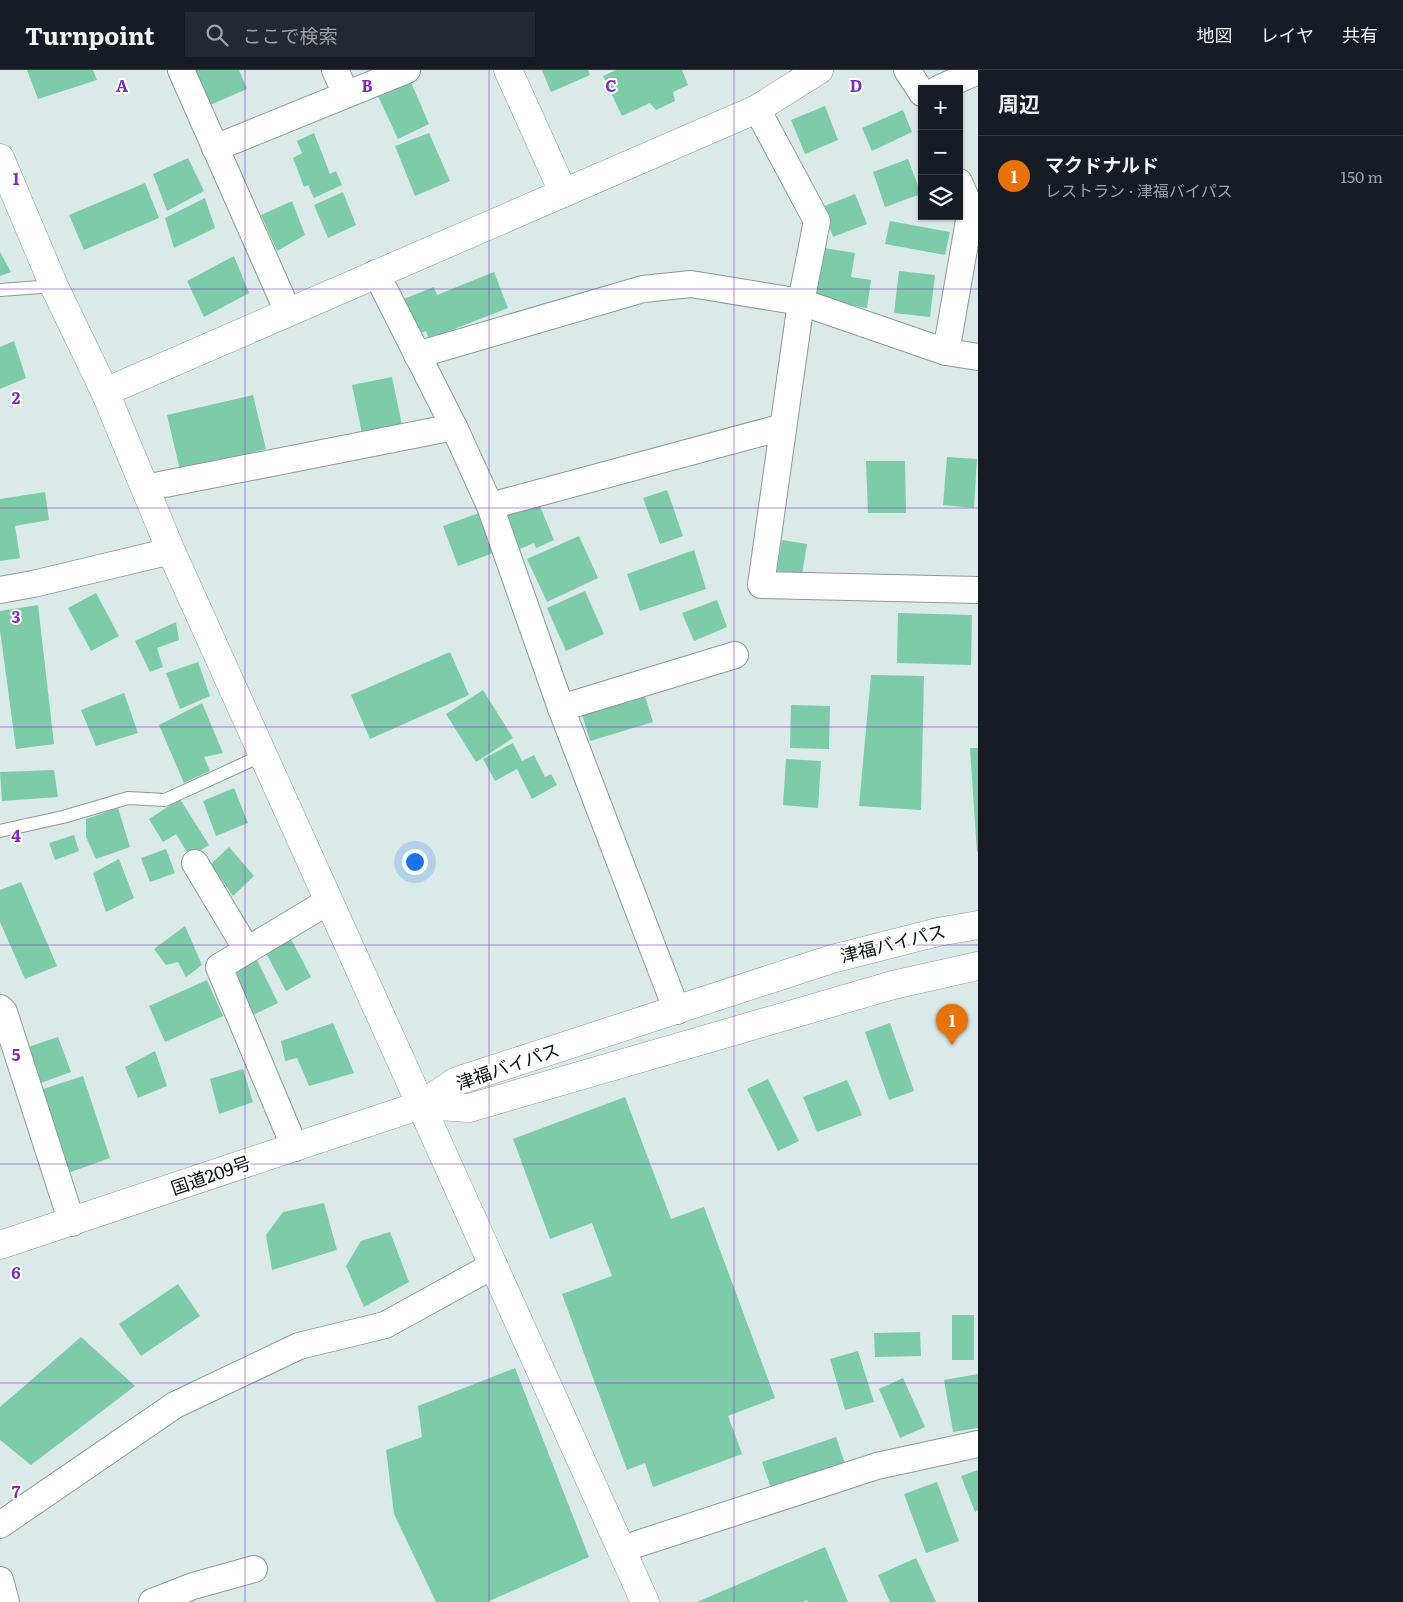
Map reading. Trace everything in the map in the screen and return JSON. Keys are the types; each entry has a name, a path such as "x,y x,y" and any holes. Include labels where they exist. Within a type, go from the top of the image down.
{"main road":[{"path":"508,70 563,192"},
{"path":"105,392 376,272 757,109 819,70"},
{"path":"0,158 54,286 105,392 171,551 645,1602"},
{"name":"津福バイパス","path":"421,1105 458,1081 832,959 938,932 978,925"},
{"name":"津福バイパス","path":"421,1105 469,1108 893,985 978,966"},
{"name":"国道209号","path":"0,1245 421,1105"}],"street":[{"path":"181,70 288,312"},
{"path":"336,70 346,94"},
{"path":"215,148 407,70"},
{"path":"907,70 918,87"},
{"path":"947,85 978,71"},
{"path":"757,109 817,221 801,302 761,585 978,590"},
{"path":"946,352 970,209 963,192"},
{"path":"376,272 454,428 490,506 561,708 677,1011"},
{"path":"416,355 643,289 691,284 801,302 946,352 978,357"},
{"path":"490,506 783,427"},
{"path":"145,488 454,428"},
{"path":"0,590 171,551"},
{"path":"561,708 736,655"},
{"path":"195,863 247,950"},
{"path":"295,1148 219,968 329,901"},
{"path":"0,1008 4,1012 17,1050 72,1222"},
{"path":"0,1525 175,1405 300,1346 385,1325 494,1265"},
{"path":"622,1549 878,1466 978,1444"},
{"path":"152,1602 193,1586 254,1570"}],"lane":[{"path":"0,290 54,286"},
{"path":"0,831 63,817 128,798 165,800 263,755"}],"building":[{"path":"27,70 93,70 97,80 38,99"},
{"path":"195,70 239,70 247,89 210,105"},
{"path":"542,70 588,70 590,75 551,92"},
{"path":"616,70 682,70 688,85 673,92 675,101 656,110 650,103 622,116 603,76"},
{"path":"410,80 429,124 398,139 378,96"},
{"path":"825,106 838,140 805,154 791,120"},
{"path":"903,110 912,132 872,151 862,128"},
{"path":"314,133 330,174 336,171 342,185 314,198 308,185 304,187 293,158 302,153 297,141"},
{"path":"429,133 450,181 415,196 395,146"},
{"path":"188,158 204,191 167,211 153,174"},
{"path":"908,159 918,186 918,195 885,207 873,172"},
{"path":"145,183 159,218 84,250 69,215"},
{"path":"343,192 356,225 328,238 314,205"},
{"path":"855,194 867,224 833,237 822,207"},
{"path":"205,198 215,228 174,248 165,218"},
{"path":"292,201 305,235 277,251 261,215"},
{"path":"890,221 950,232 945,255 885,244"},
{"path":"824,248 855,253 851,277 871,280 867,308 816,299"},
{"path":"0,252 11,272 0,276"},
{"path":"234,256 249,293 204,317 187,281"},
{"path":"899,271 935,275 930,317 894,313"},
{"path":"494,272 508,308 429,339 426,331 415,335 401,300 434,287 437,295"},
{"path":"14,341 26,378 0,389 0,347"},
{"path":"392,377 403,430 363,438 352,385"},
{"path":"253,395 266,449 180,470 167,415"},
{"path":"947,457 977,459 974,508 943,505"},
{"path":"866,461 905,461 906,513 868,513"},
{"path":"667,490 683,536 660,544 643,498"},
{"path":"45,492 49,520 15,526 20,558 0,561 0,499"},
{"path":"536,497 554,540 536,548 534,543 515,551 499,512"},
{"path":"479,513 493,553 458,566 443,526"},
{"path":"579,536 598,578 547,602 527,559"},
{"path":"782,540 807,544 802,575 777,571"},
{"path":"694,550 706,589 640,611 627,574"},
{"path":"585,591 604,634 566,651 547,608"},
{"path":"96,593 119,636 91,651 68,608"},
{"path":"717,600 727,627 694,641 682,613"},
{"path":"38,605 54,744 16,749 0,630 0,611"},
{"path":"898,613 972,615 971,665 897,663"},
{"path":"176,622 179,640 157,648 163,667 150,672 135,641"},
{"path":"450,652 469,695 370,739 351,695"},
{"path":"198,662 210,696 180,709 166,673"},
{"path":"871,675 924,676 921,810 859,806"},
{"path":"483,690 513,738 476,762 446,714"},
{"path":"124,693 138,733 96,746 81,710"},
{"path":"644,693 653,722 590,741 581,711"},
{"path":"202,703 223,753 204,757 210,771 184,783 159,725"},
{"path":"791,705 830,706 829,749 790,748"},
{"path":"513,743 522,761 534,755 545,777 551,774 557,785 532,799 517,769 495,781 483,759"},
{"path":"970,748 978,748 977,852"},
{"path":"786,759 821,761 818,808 783,805"},
{"path":"54,770 58,797 2,801 0,772"},
{"path":"234,788 248,823 216,836 203,801"},
{"path":"180,799 209,845 190,857 176,834 163,842 149,819"},
{"path":"118,808 130,847 96,859 86,837 86,819"},
{"path":"74,835 79,851 55,860 49,843"},
{"path":"229,847 254,876 233,896 211,864"},
{"path":"166,849 175,873 150,882 141,858"},
{"path":"119,859 134,898 106,912 93,873"},
{"path":"21,882 57,966 25,979 0,922 0,890"},
{"path":"185,926 202,965 186,977 178,962 166,965 154,949"},
{"path":"291,939 311,977 286,991 266,953"},
{"path":"257,960 278,1003 251,1016 230,974"},
{"path":"207,980 223,1016 165,1042 149,1006"},
{"path":"333,1023 354,1073 309,1086 297,1058 285,1061 281,1041"},
{"path":"890,1023 914,1091 889,1100 865,1032"},
{"path":"58,1037 71,1072 38,1084 25,1048"},
{"path":"155,1051 167,1086 138,1098 125,1067"},
{"path":"243,1069 253,1102 219,1114 210,1079"},
{"path":"83,1076 110,1158 65,1174 37,1091"},
{"path":"768,1079 799,1141 778,1151 747,1089"},
{"path":"847,1080 862,1115 817,1132 803,1097"},
{"path":"625,1097 671,1219 704,1207 775,1398 728,1416 742,1454 653,1487 645,1463 627,1470 562,1294 612,1276 592,1223 550,1239 513,1139"},
{"path":"324,1203 337,1250 272,1270 266,1235 283,1212"},
{"path":"390,1232 409,1282 364,1307 346,1266 361,1241"},
{"path":"178,1284 200,1316 141,1356 119,1324"},
{"path":"952,1315 974,1315 974,1360 952,1360"},
{"path":"920,1332 921,1356 875,1357 874,1333"},
{"path":"81,1337 135,1386 31,1465 0,1440 0,1407"},
{"path":"858,1351 874,1402 845,1410 830,1359"},
{"path":"515,1368 589,1557 487,1602 436,1602 394,1514 386,1450 422,1437 418,1406"},
{"path":"978,1374 978,1428 953,1432 944,1380"},
{"path":"903,1378 925,1427 900,1438 879,1389"},
{"path":"836,1437 846,1467 772,1491 762,1462"},
{"path":"978,1470 978,1510 975,1512 961,1476"},
{"path":"937,1482 959,1541 926,1553 904,1494"},
{"path":"825,1547 848,1602 808,1602 807,1600 803,1602 697,1602"},
{"path":"916,1558 936,1602 890,1602 878,1575"}],"place":[{"name":"マクドナルド","path":"952,1045"}]}
